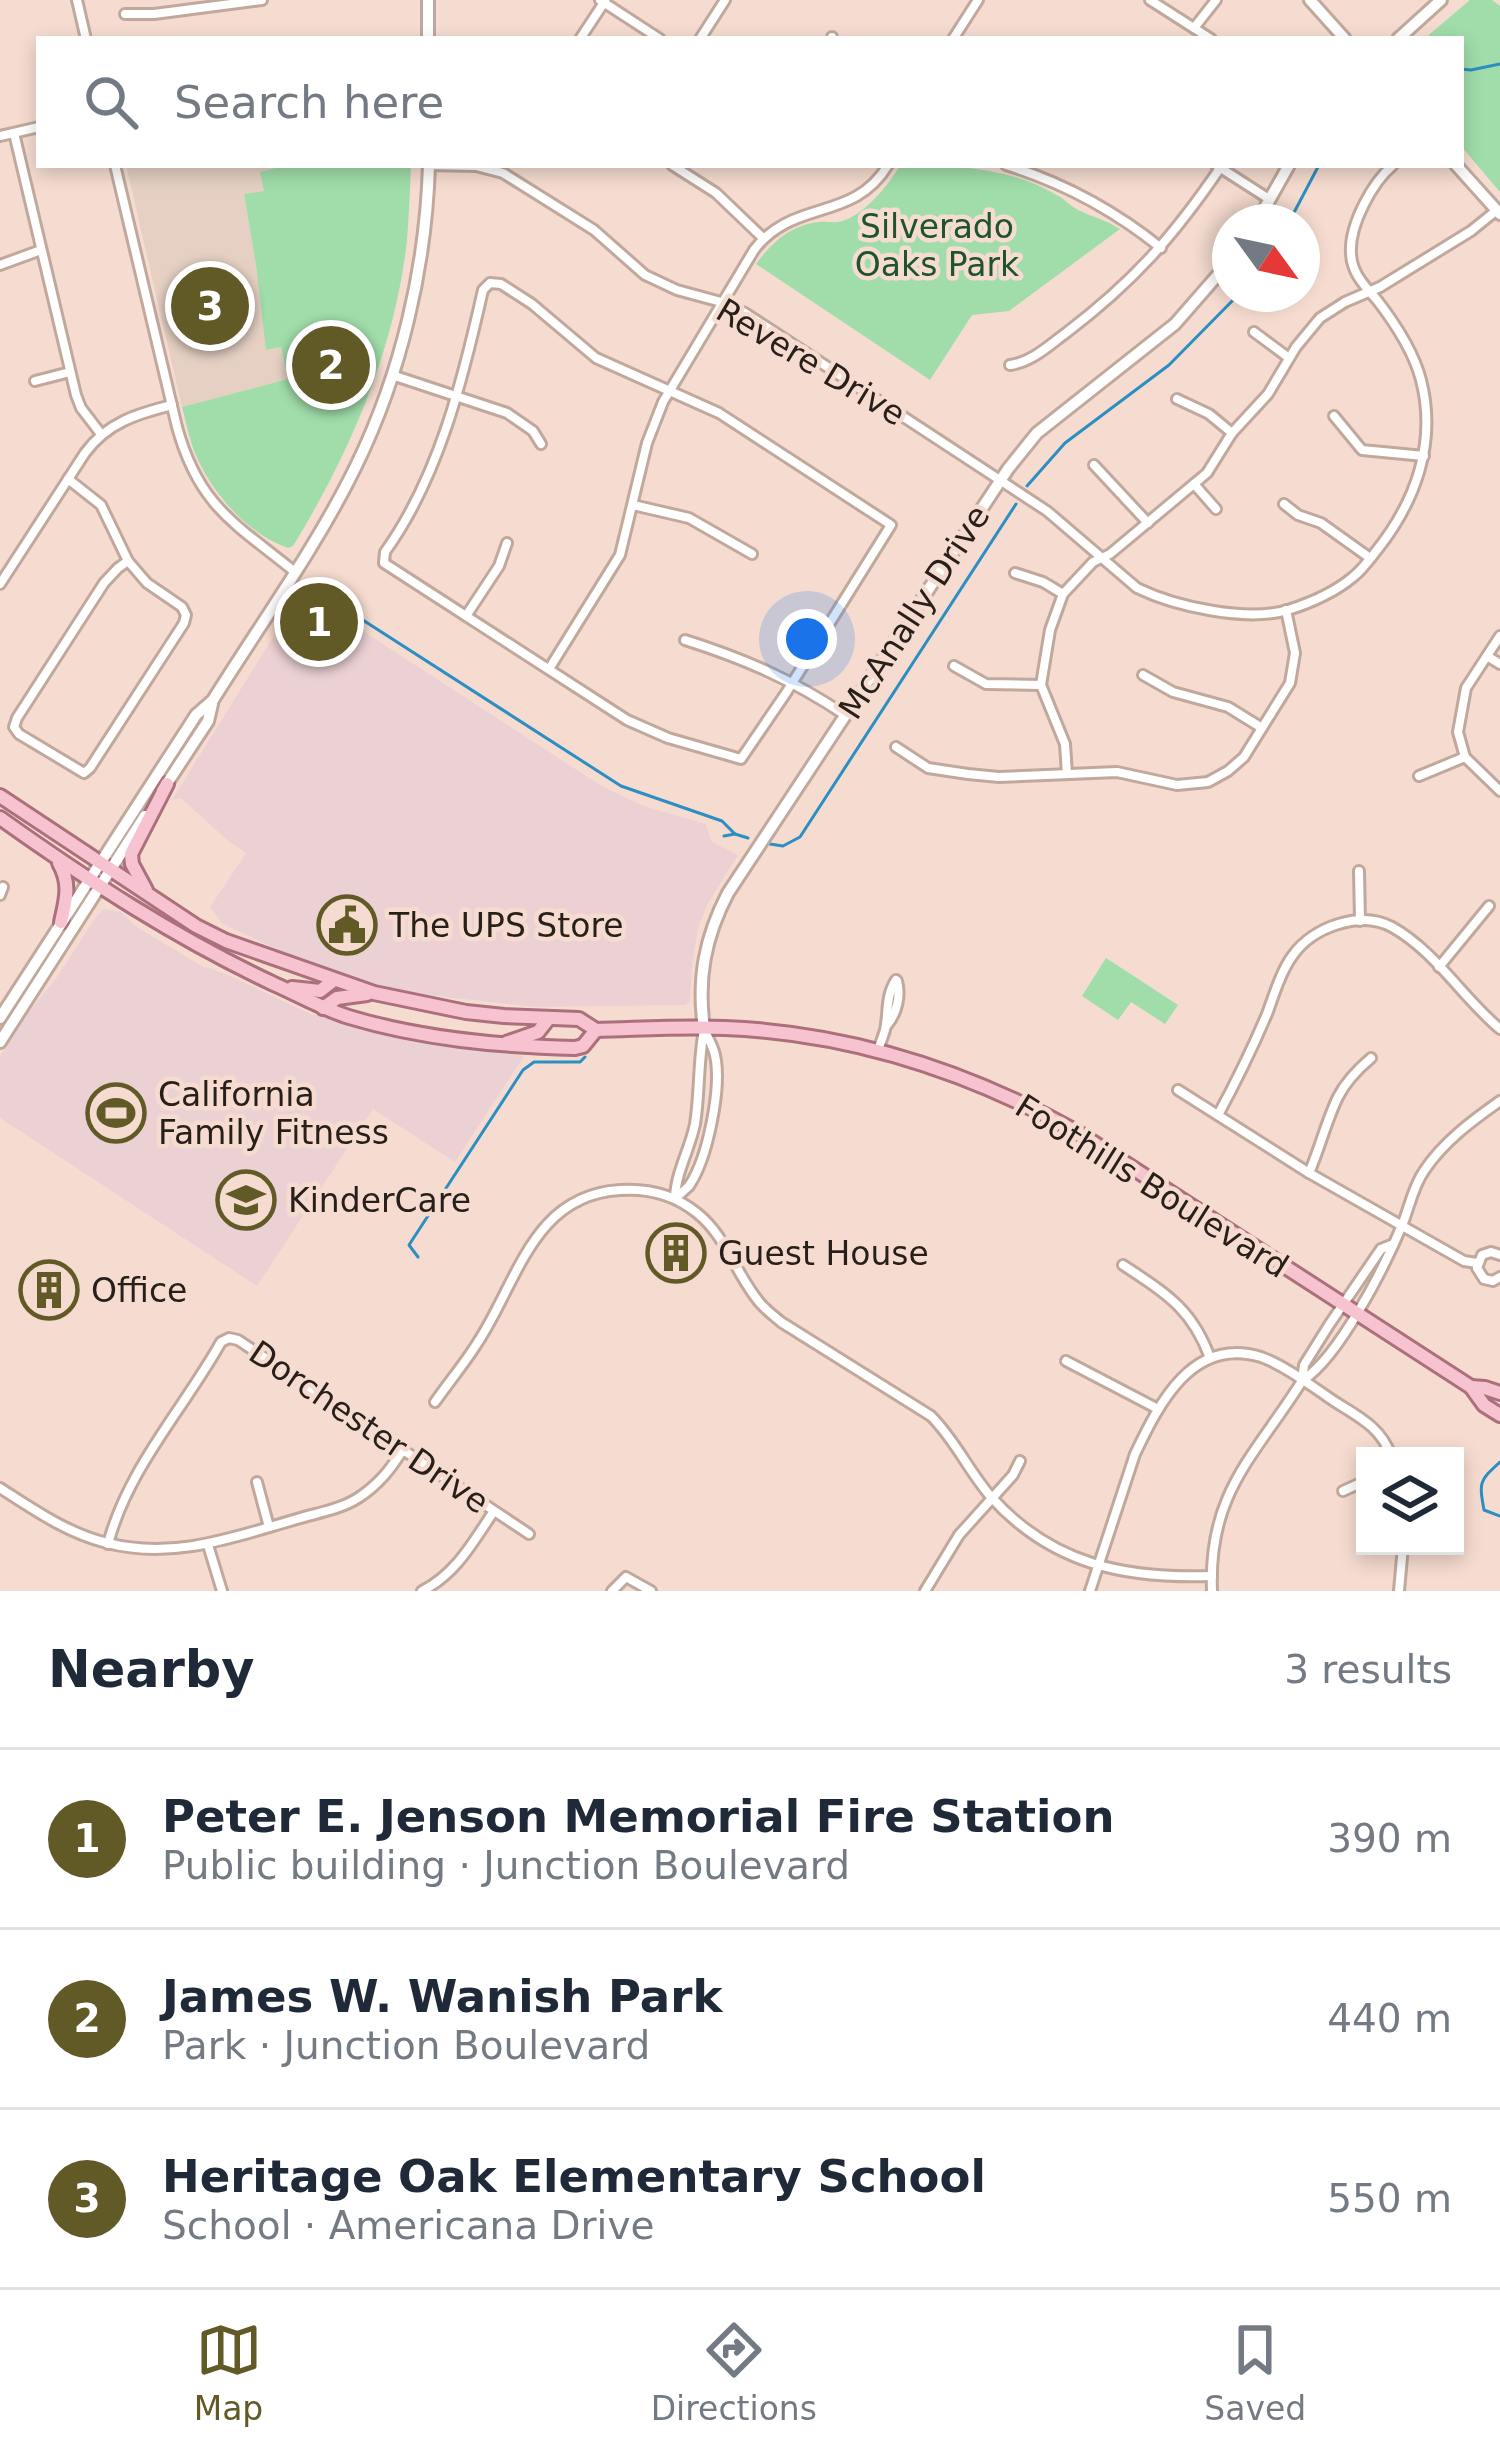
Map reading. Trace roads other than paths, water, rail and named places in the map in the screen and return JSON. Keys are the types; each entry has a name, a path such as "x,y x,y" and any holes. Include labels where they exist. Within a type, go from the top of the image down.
{"main road":[{"path":"428,0 428,36"},
{"path":"1310,0 1342,36"},
{"path":"1401,36 1442,0"},
{"path":"0,1042 196,715 213,700 296,572 358,463 392,375 419,265 429,168"},
{"path":"1268,204 1286,168"},
{"path":"1459,168 1498,212"},
{"name":"McAnally Drive","path":"704,1028 703,964 715,919 728,893 1000,481 1036,433 1175,324 1212,282"},
{"path":"105,866 208,722 213,700"},
{"path":"150,895 131,854 167,784"},
{"name":"Foothills Boulevard","path":"0,796 226,941 374,993 466,1012 579,1019 596,1030 770,1032 878,1050 974,1082 1043,1114 1116,1158 1471,1387 1500,1393"},
{"name":"Foothills Boulevard","path":"0,818 94,883 218,958 323,1008 390,1027 500,1045 575,1048 585,1045 596,1030"},
{"path":"55,857 67,880 61,922"},
{"path":"0,1018 61,922 94,883"},
{"path":"282,987 320,991 334,980"},
{"path":"323,1008 337,998 374,993"},
{"path":"500,1045 538,1031 549,1018"},
{"name":"Foothills Boulevard","path":"1471,1387 1484,1405 1500,1415"}],"street":[{"path":"77,0 85,36"},
{"path":"125,14 262,0"},
{"path":"702,36 725,0"},
{"path":"1150,0 1206,36"},
{"path":"1194,28 1216,0"},
{"path":"582,36 603,1 656,36"},
{"path":"955,36 972,3"},
{"path":"0,136 36,128"},
{"path":"14,133 70,372 81,408 101,434"},
{"path":"117,168 190,466 210,499 240,530 296,572"},
{"name":"Revere Drive","path":"484,168 503,173 594,230 645,275 745,313 1047,511 1137,588 1235,613 1286,610"},
{"path":"677,168 716,193 763,238"},
{"path":"549,669 611,573 627,535 647,443 669,392 763,238 798,216 852,201 886,168"},
{"path":"1015,168 1094,201 1161,248"},
{"path":"1010,365 1033,358 1136,276 1217,168"},
{"path":"1221,168 1270,200"},
{"path":"896,747 928,768 999,777 1117,772 1197,784 1236,765 1286,691 1295,663 1286,610 1327,594 1355,576 1396,526 1416,486 1424,456 1427,419 1420,377 1399,333 1355,270 1351,247 1373,186 1390,168"},
{"path":"1067,774 1065,744 1041,685 1050,630 1064,594 1078,576 1214,465 1320,318 1498,212"},
{"path":"0,265 41,250"},
{"path":"490,283 501,284 532,304 596,358 669,392 718,413 891,525 740,759 647,730 384,562 430,465 456,396 483,290 490,283"},
{"path":"1254,332 1289,358"},
{"path":"35,381 70,372"},
{"path":"392,375 521,420 541,444"},
{"path":"1177,399 1209,414 1232,434"},
{"path":"0,584 101,434 134,415 172,405"},
{"path":"1334,416 1362,450 1424,456"},
{"path":"1094,465 1148,523"},
{"path":"68,479 100,505 128,561 147,583 182,607 186,615 84,772 14,727 104,583 128,561"},
{"path":"1194,484 1216,509"},
{"path":"1285,503 1370,558"},
{"path":"633,505 689,518 752,554"},
{"path":"466,616 499,566 506,543"},
{"path":"1015,573 1064,594"},
{"path":"1500,636 1466,688 1458,732 1465,757 1500,791"},
{"path":"686,640 765,668 846,716"},
{"path":"1487,656 1500,664"},
{"path":"954,666 986,684 1041,685"},
{"path":"1143,675 1173,692 1228,707 1262,728"},
{"path":"1419,776 1465,757"},
{"path":"1359,871 1360,921"},
{"path":"1439,967 1489,906"},
{"path":"1218,1115 1239,1079 1290,957 1328,926 1360,921 1388,925 1412,941 1500,1029"},
{"path":"878,1050 896,980"},
{"name":"McAnally Drive","path":"675,1198 696,1118 704,1028"},
{"name":"McAnally Drive","path":"675,1198 689,1186 713,1118 715,1057 704,1028"},
{"path":"1309,1173 1337,1098 1371,1058"},
{"path":"1178,1090 1309,1173 1464,1261 1477,1263"},
{"path":"1302,1381 1304,1365 1378,1275 1422,1174 1439,1150 1500,1100"},
{"path":"435,1402 478,1342 545,1225 578,1200 600,1192 652,1191 675,1198 716,1231 760,1304 800,1335 931,1416 992,1498 1041,1539 1078,1558 1135,1575 1211,1576"},
{"path":"1212,1591 1218,1522 1237,1476 1302,1381 1318,1371 1381,1249 1391,1245"},
{"path":"1500,1255 1486,1252 1477,1263 1484,1279 1500,1277"},
{"path":"1123,1265 1178,1303 1196,1325 1210,1358"},
{"name":"Dorchester Drive","path":"107,1544 119,1505 134,1479 221,1342 229,1338 529,1534"},
{"path":"1090,1591 1135,1454 1158,1409 1185,1373 1210,1358 1235,1354 1263,1358 1353,1412 1378,1431 1386,1447"},
{"path":"1066,1361 1158,1409"},
{"path":"0,1488 58,1525 107,1544 167,1550 208,1545 349,1503 381,1480 403,1450"},
{"path":"925,1591 959,1534 1021,1461"},
{"path":"256,1482 269,1527"},
{"path":"1343,1491 1356,1485"},
{"path":"422,1591 460,1561 494,1511"},
{"path":"208,1545 222,1591"},
{"path":"1399,1591 1402,1555"},
{"path":"612,1591 626,1576 651,1591"}],"waterway":[{"path":"1464,69 1500,64"},
{"path":"1298,204 1317,168"},
{"path":"1027,486 1065,443 1169,365 1221,312"},
{"path":"770,844 783,846 800,837 1016,504"},
{"path":"355,615 621,786 722,821 735,834"},
{"path":"724,836 748,838"},
{"path":"418,1257 409,1245 523,1070 534,1062 580,1062 585,1057"},
{"path":"1500,1462 1481,1488 1484,1510 1500,1516"}],"place":[{"name":"Heritage Oak Elementary School","path":"210,306"},
{"name":"James W. Wanish Park","path":"331,365"},
{"name":"Peter E. Jenson Memorial Fire Station","path":"319,622"},
{"name":"The UPS Store","path":"347,925"},
{"name":"California Family Fitness","path":"116,1113"},
{"name":"KinderCare","path":"246,1200"},
{"name":"Guest House","path":"676,1253"},
{"name":"Office","path":"49,1290"}],"park label":[{"name":"Silverado Oaks Park","path":"937,245"}]}
